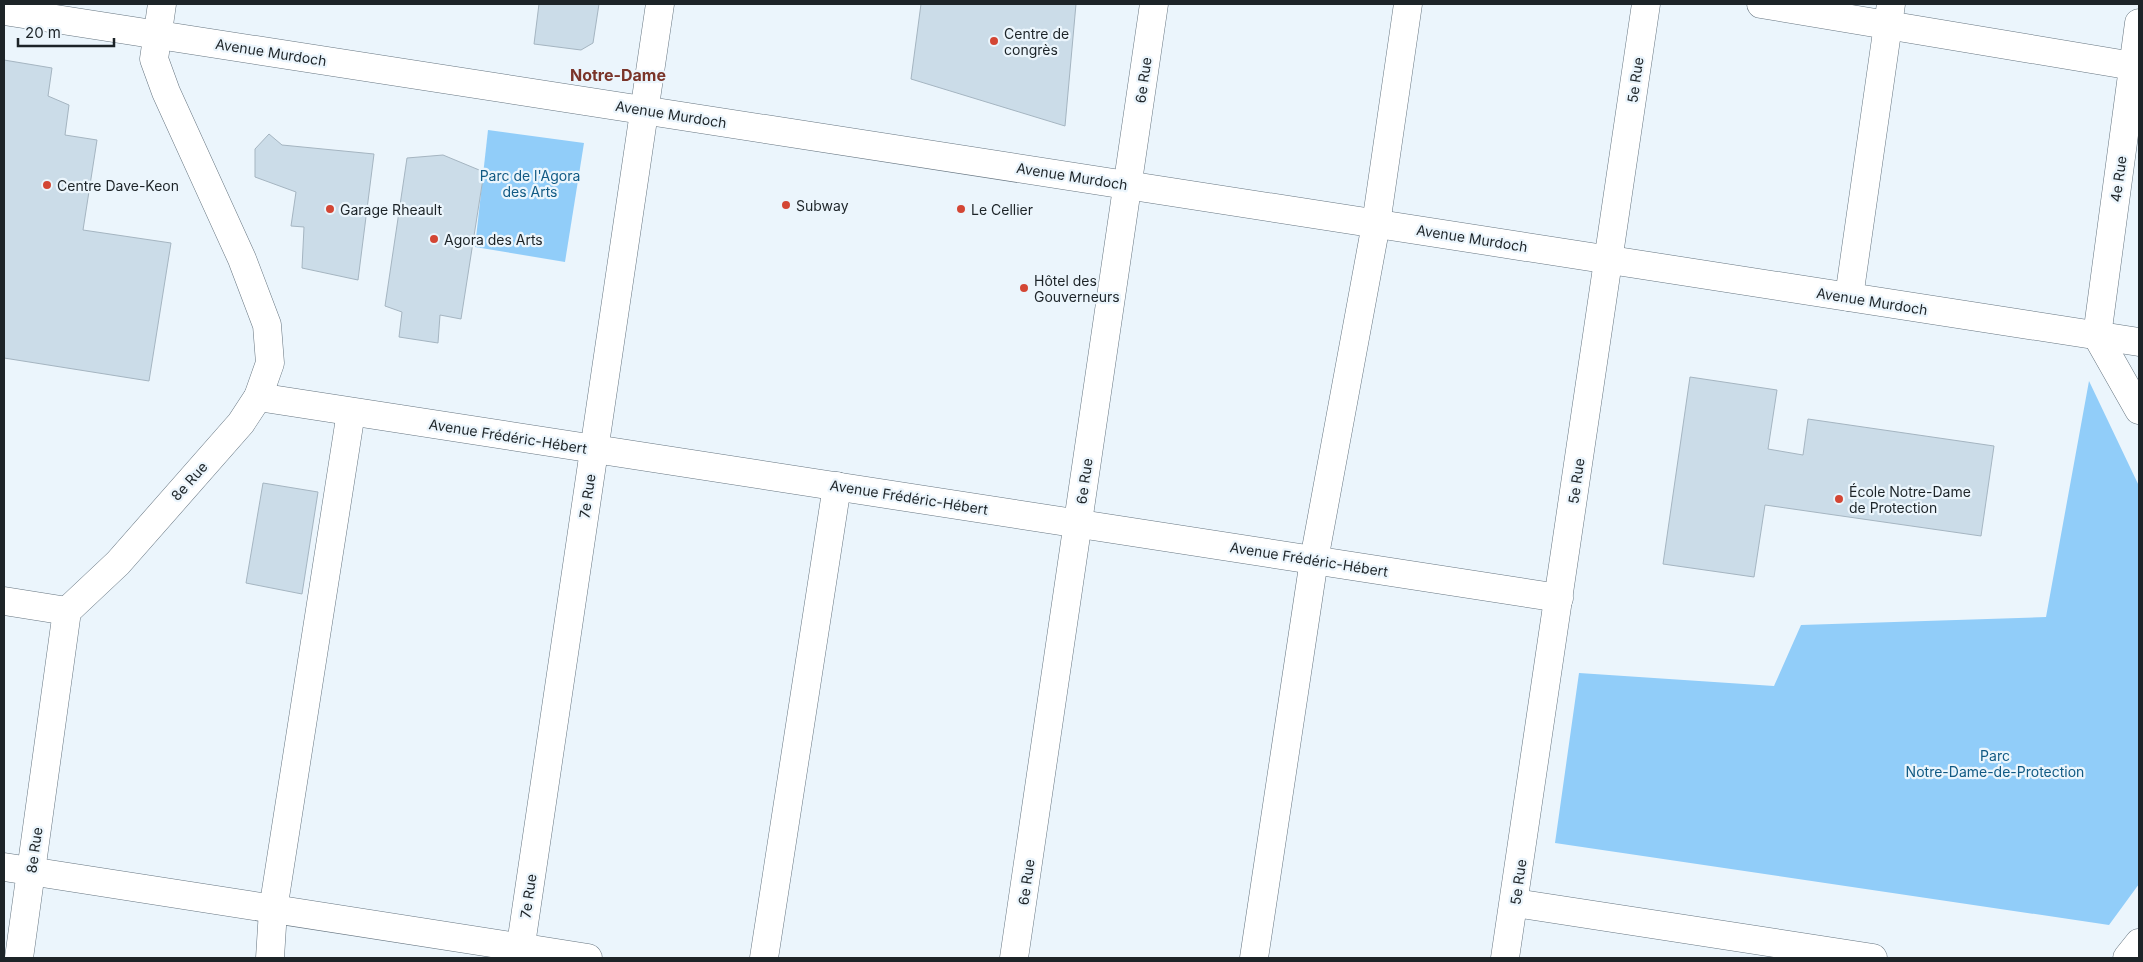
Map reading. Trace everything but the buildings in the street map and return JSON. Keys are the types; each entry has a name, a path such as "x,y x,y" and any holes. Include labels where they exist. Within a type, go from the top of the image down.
{"street":[{"name":"8e Rue","path":"19,958 67,611 118,563 241,423 258,397 270,363 267,325 242,259 166,92 154,59 162,4"},
{"name":"7e Rue","path":"519,954 660,4"},
{"name":"6e Rue","path":"1014,958 1154,4"},
{"path":"1254,958 1314,560 1376,224 1408,4"},
{"name":"5e Rue","path":"1505,958 1515,903 1646,4"},
{"path":"1761,4 1890,15 2136,66"},
{"name":"Avenue Murdoch","path":"4,11 2139,342"},
{"path":"1848,297 1890,15"},
{"name":"4e Rue","path":"2097,336 2136,66 2139,23"},
{"path":"2097,336 2139,410"},
{"name":"Avenue Frédéric-Hébert","path":"258,397 1559,598"},
{"path":"270,958 273,910 351,412"},
{"path":"764,958 837,486"},
{"path":"4,601 67,611"},
{"path":"4,867 273,910 519,954 588,958"},
{"path":"1515,903 1843,956 1873,958"},
{"path":"2127,958 2139,943"}],"green space":[{"name":"Parc de l'Agora des Arts","path":"488,130 584,143 565,262 475,247"},
{"name":"Parc Notre-Dame-de-Protection","path":"2089,381 2139,486 2139,884 2109,925 1555,843 1579,673 1774,686 1801,625 2046,617"}],"place":[{"name":"Centre de congrès","path":"994,41"},
{"name":"Centre Dave-Keon","path":"47,185"},
{"name":"Subway","path":"786,205"},
{"name":"Garage Rheault","path":"330,209"},
{"name":"Le Cellier","path":"961,209"},
{"name":"Agora des Arts","path":"434,239"},
{"name":"Hôtel des Gouverneurs","path":"1024,288"},
{"name":"École Notre-Dame de Protection","path":"1839,499"}],"district":[{"name":"Notre-Dame","path":"618,75"}]}
